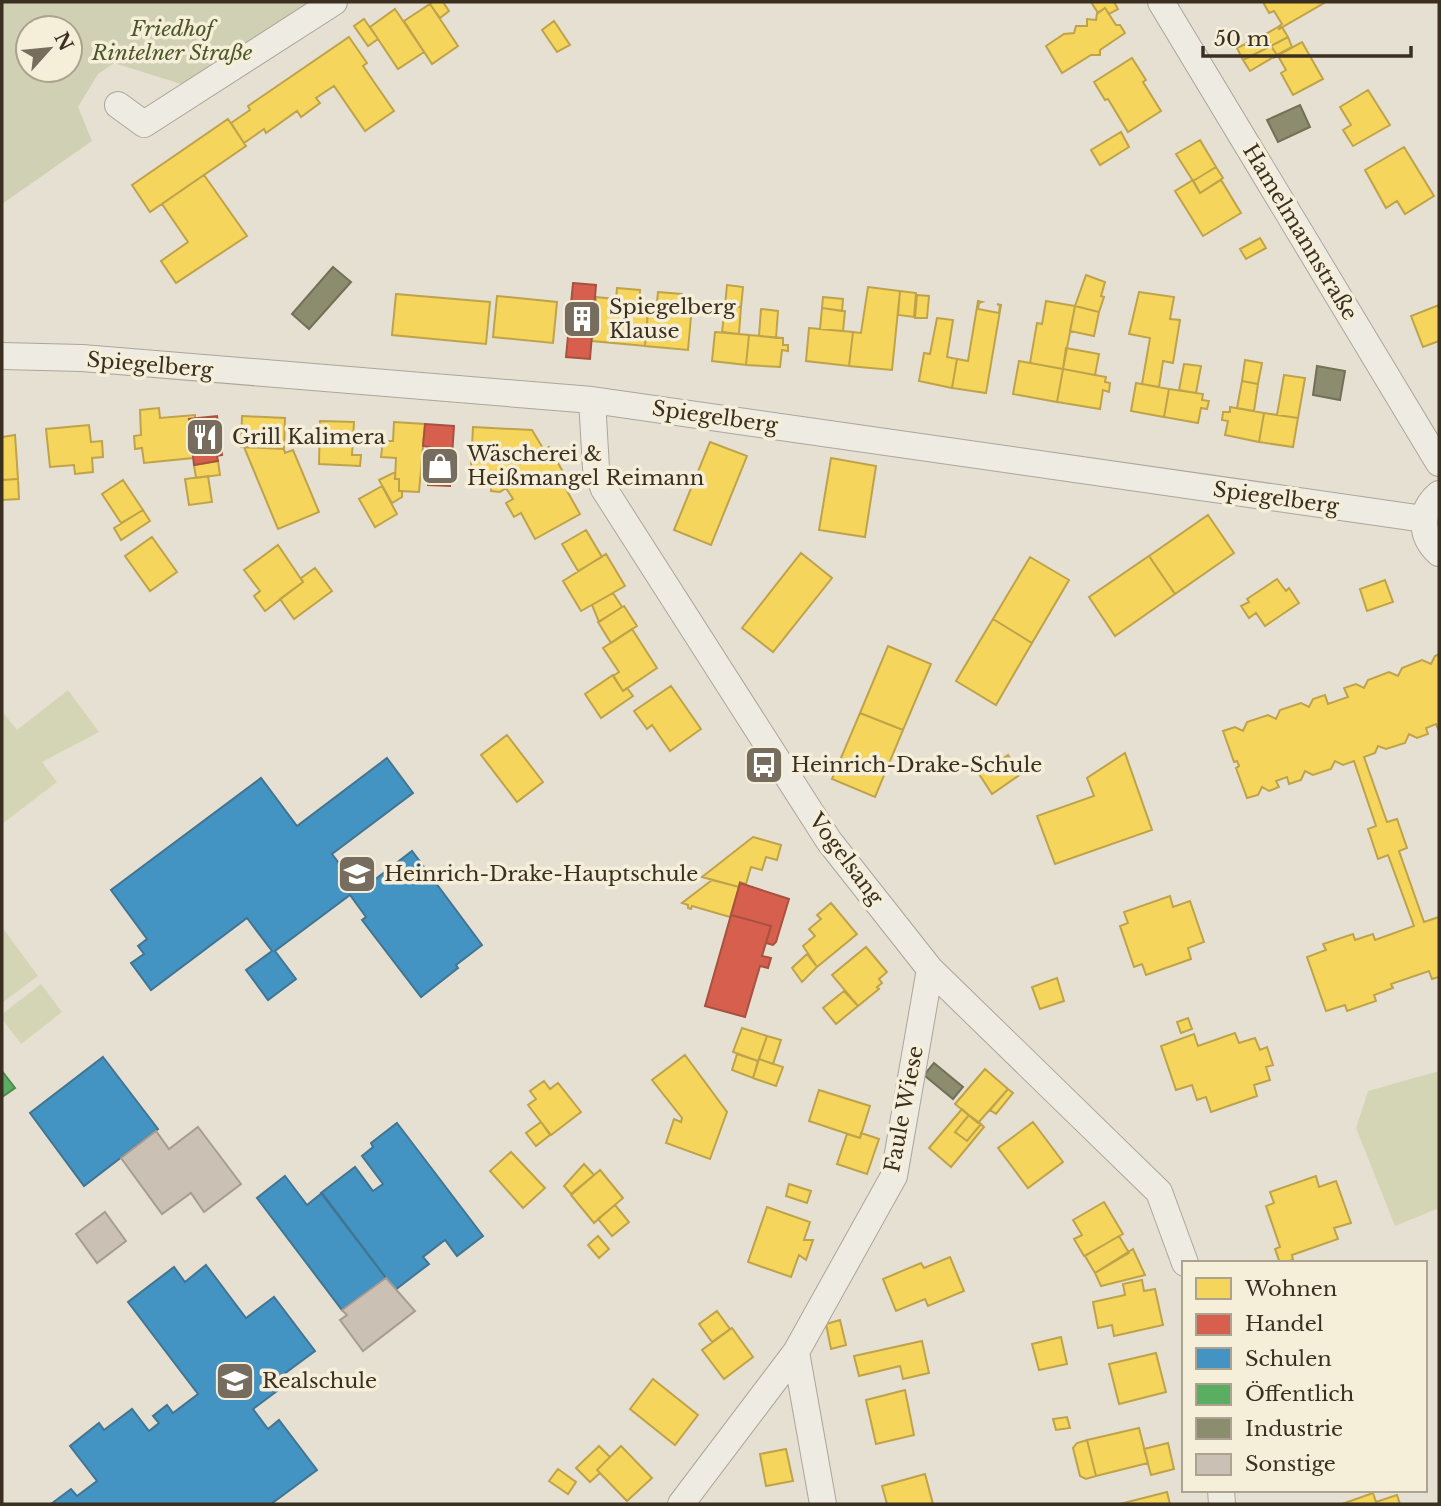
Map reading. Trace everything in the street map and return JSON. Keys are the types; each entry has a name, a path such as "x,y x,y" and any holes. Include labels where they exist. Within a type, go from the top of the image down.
{"street":[{"path":"118,105 144,124 334,2"},
{"name":"Hamelmannstraße","path":"1161,2 1439,463"},
{"name":"Spiegelberg","path":"2,356 82,358 592,400 1424,519"},
{"name":"Vogelsang","path":"592,400 596,467 604,489 829,841 930,969 1159,1192 1184,1261"},
{"path":"1439,494 1432,500 1424,519 1424,533 1430,546 1439,553"},
{"name":"Faule Wiese","path":"681,1504 796,1352 894,1176 930,969"},
{"path":"796,1352 823,1504"}],"green space":[{"name":"Friedhof Rintelner Straße","path":"2,2 309,2 181,84 114,63 98,74 78,107 92,141 2,204"},
{"path":"68,690 99,732 42,762 57,782 2,824 2,711 17,730"},
{"path":"2,927 38,976 2,1003"},
{"path":"41,984 62,1012 21,1044 2,1019 2,1014"},
{"path":"1439,1071 1439,1208 1395,1226 1356,1128 1368,1091"}],"building: Wohnen":[{"path":"443,2 449,11 440,18 430,4"},
{"path":"1091,2 1114,2 1118,9 1109,14 1105,8 1098,13"},
{"path":"1263,2 1324,3 1279,29 1282,24 1274,11 1269,13"},
{"path":"430,4 458,46 432,64 404,21"},
{"path":"1105,8 1125,33 1100,50 1100,55 1091,55 1062,73 1046,46 1064,34 1074,33 1076,26 1087,26 1087,19 1096,20 1097,13"},
{"path":"395,9 424,52 398,69 370,27"},
{"path":"364,19 378,39 368,46 354,26"},
{"path":"554,21 570,45 557,52 542,30"},
{"path":"1282,27 1288,37 1271,46 1266,34"},
{"path":"1266,34 1271,46 1243,60 1237,48"},
{"path":"349,37 367,63 363,66 394,111 365,131 334,86 316,98 320,103 301,117 297,111 266,133 264,129 244,143 231,123 250,110 248,106"},
{"path":"1288,37 1292,47 1277,55 1271,46"},
{"path":"1302,42 1323,79 1293,95 1281,73 1286,70 1278,56 1273,58"},
{"path":"1271,46 1277,55 1250,71 1243,60"},
{"path":"1132,58 1161,111 1128,132 1094,82"},
{"path":"1368,90 1390,125 1353,146 1343,130 1351,125 1340,107"},
{"path":"228,119 246,146 150,212 132,185"},
{"path":"1121,132 1129,147 1100,165 1091,150"},
{"path":"1200,140 1216,167 1193,181 1176,154"},
{"path":"1404,147 1434,196 1405,214 1397,201 1386,208 1365,170"},
{"path":"1216,167 1223,178 1200,193 1193,181"},
{"path":"204,175 247,236 176,283 161,261 188,242 162,204"},
{"path":"1193,180 1200,193 1221,180 1241,213 1203,236 1175,191"},
{"path":"1260,238 1266,248 1246,259 1240,249"},
{"path":"1086,275 1105,282 1099,312 1075,306"},
{"path":"727,285 743,287 741,307 725,306"},
{"path":"868,287 900,291 892,370 849,366 853,332 861,333"},
{"path":"617,288 640,290 639,311 615,309"},
{"path":"900,291 916,293 914,317 898,315"},
{"path":"658,292 682,294 680,315 656,313"},
{"path":"1139,292 1174,297 1170,319 1180,320 1173,363 1163,361 1159,387 1142,384 1150,338 1129,334"},
{"path":"396,294 490,302 486,344 392,335"},
{"path":"917,295 929,296 927,318 915,318"},
{"path":"497,296 557,302 553,343 493,337"},
{"path":"596,297 615,299 615,309 648,312 645,346 592,341"},
{"path":"823,297 843,299 842,311 822,308"},
{"path":"978,301 982,302 979,303 978,309 999,313 1000,306 997,304 1001,305 986,393 952,388 957,359 968,361"},
{"path":"1046,301 1075,306 1063,369 1030,363 1037,323 1042,324"},
{"path":"1439,305 1439,341 1423,347 1411,316"},
{"path":"725,306 741,307 739,334 722,332"},
{"path":"1075,306 1099,312 1094,336 1070,331"},
{"path":"822,308 845,311 843,331 820,329"},
{"path":"761,309 778,311 776,338 759,336"},
{"path":"648,312 691,316 688,350 645,346"},
{"path":"937,318 953,320 947,357 957,359 952,388 919,381 924,353 930,354"},
{"path":"809,328 853,332 849,366 806,361"},
{"path":"715,332 749,335 746,365 712,361"},
{"path":"749,335 783,338 783,345 788,345 788,351 782,350 780,367 746,365"},
{"path":"1066,348 1099,354 1095,375 1063,369"},
{"path":"1245,360 1262,363 1258,384 1242,381"},
{"path":"1019,361 1063,369 1057,402 1013,394"},
{"path":"1184,364 1201,366 1196,393 1179,390"},
{"path":"1063,369 1106,377 1105,382 1110,383 1109,392 1103,390 1100,409 1057,402"},
{"path":"1284,375 1305,378 1298,418 1277,415"},
{"path":"1242,381 1258,384 1254,411 1237,408"},
{"path":"1136,383 1169,389 1164,417 1131,411"},
{"path":"1169,389 1203,394 1202,400 1209,401 1207,409 1201,408 1198,423 1164,417"},
{"path":"1230,407 1264,413 1259,442 1225,435 1228,421 1222,420 1223,412 1230,412"},
{"path":"159,408 160,418 195,415 195,419 189,419 193,458 144,463 142,448 135,449 134,436 141,435 140,410"},
{"path":"1264,413 1298,418 1293,447 1259,442"},
{"path":"242,416 285,418 284,449 241,447"},
{"path":"320,421 354,422 352,455 361,455 360,466 319,464"},
{"path":"394,422 425,424 419,492 399,491 399,479 395,479 396,458 381,457 383,441 393,441"},
{"path":"89,425 91,442 102,441 103,457 92,458 93,472 75,474 74,465 50,467 46,429"},
{"path":"473,427 532,430 544,450 549,447 567,479 562,482 580,514 535,539 521,513 514,517 506,503 513,499 506,488 500,492 491,491 492,478 487,478 487,485 470,485"},
{"path":"15,435 18,479 2,480 2,437"},
{"path":"710,442 747,456 711,545 674,530"},
{"path":"244,447 284,449 285,453 293,450 319,512 278,529"},
{"path":"831,458 876,466 865,537 819,530"},
{"path":"218,461 220,475 196,478 194,465"},
{"path":"395,472 402,497 392,503 379,480"},
{"path":"208,476 212,502 189,505 185,479"},
{"path":"18,479 19,499 2,500 2,480"},
{"path":"123,480 143,510 121,523 102,494"},
{"path":"382,486 397,514 375,527 359,499"},
{"path":"143,510 150,521 121,540 114,528"},
{"path":"1208,515 1234,553 1175,594 1149,556"},
{"path":"586,530 602,557 578,571 562,544"},
{"path":"152,537 177,572 150,591 125,556"},
{"path":"278,545 303,582 265,611 254,596 260,591 244,570"},
{"path":"801,553 832,578 773,652 742,628"},
{"path":"606,554 625,586 581,611 563,581"},
{"path":"1149,556 1175,594 1115,636 1089,597"},
{"path":"1030,557 1069,580 1032,643 993,619"},
{"path":"315,568 332,591 294,619 280,599 303,582 301,578"},
{"path":"1277,579 1286,591 1289,588 1299,603 1265,626 1256,613 1249,618 1241,606"},
{"path":"1385,580 1393,602 1367,611 1360,589"},
{"path":"613,593 622,607 599,622 592,605"},
{"path":"624,606 637,626 611,643 598,622"},
{"path":"993,619 1032,643 996,705 956,681"},
{"path":"632,629 657,668 623,691 613,676 619,672 603,648"},
{"path":"888,646 931,664 903,730 860,713"},
{"path":"1439,654 1439,731 1436,724 1426,728 1428,734 1417,738 1409,734 1405,743 1386,749 1378,746 1375,753 1364,757 1387,822 1397,819 1407,848 1399,851 1424,922 1439,917 1439,977 1432,979 1429,971 1391,984 1393,988 1374,995 1376,1001 1347,1011 1345,1005 1326,1011 1307,957 1326,950 1323,944 1353,934 1355,940 1373,934 1375,940 1414,926 1388,855 1378,859 1368,829 1376,826 1354,761 1343,765 1335,761 1331,769 1313,775 1305,771 1301,780 1289,784 1287,777 1276,781 1279,787 1269,791 1262,787 1258,795 1247,798 1236,768 1239,766 1237,761 1234,762 1223,731 1235,727 1243,731 1247,722 1268,715 1276,719 1280,710 1301,703 1309,707 1313,699 1325,695 1328,704 1348,697 1344,688 1356,684 1364,688 1368,680 1389,672 1398,676 1402,668 1422,660 1431,664"},
{"path":"613,675 623,691 627,688 633,696 601,718 585,694"},
{"path":"671,686 701,729 670,751 652,725 647,729 634,711"},
{"path":"860,713 903,730 875,797 832,779"},
{"path":"507,735 543,782 517,802 481,755"},
{"path":"1125,753 1152,830 1055,864 1037,816 1094,796 1087,778"},
{"path":"1008,755 1021,774 992,794 979,774"},
{"path":"753,837 781,845 777,860 766,857 762,870 751,867 746,884 740,882 739,887 702,877"},
{"path":"712,880 739,887 730,917 692,906 691,909 682,903"},
{"path":"1170,896 1173,907 1190,901 1204,942 1188,948 1191,959 1146,975 1142,964 1134,967 1120,926 1128,923 1124,912"},
{"path":"831,903 857,934 817,967 803,946 815,936 809,929 821,919 817,915"},
{"path":"866,947 887,972 879,979 882,983 877,987 879,989 858,1006 832,975"},
{"path":"807,954 817,967 802,982 792,968"},
{"path":"1057,978 1064,1001 1040,1009 1032,987"},
{"path":"844,991 858,1006 836,1024 823,1008"},
{"path":"1188,1018 1192,1029 1181,1033 1177,1022"},
{"path":"742,1028 767,1036 758,1061 733,1052"},
{"path":"1235,1033 1239,1043 1255,1038 1260,1050 1267,1047 1273,1065 1266,1067 1270,1080 1254,1085 1257,1096 1211,1112 1206,1097 1197,1100 1192,1085 1176,1090 1161,1046 1194,1034 1198,1046"},
{"path":"767,1036 781,1040 773,1064 759,1059"},
{"path":"737,1054 758,1061 753,1078 732,1070"},
{"path":"685,1055 727,1112 710,1159 666,1143 674,1119 681,1122 682,1118 652,1080"},
{"path":"759,1059 783,1067 776,1086 753,1078"},
{"path":"985,1069 1008,1089 978,1123 955,1104"},
{"path":"544,1081 550,1089 558,1083 581,1112 551,1135 528,1105 536,1099 530,1091"},
{"path":"1008,1089 1013,1093 996,1114 990,1110"},
{"path":"819,1090 870,1106 860,1138 809,1121"},
{"path":"962,1109 969,1115 955,1132 967,1141 981,1124 984,1127 951,1167 929,1148"},
{"path":"969,1115 981,1124 967,1141 955,1132"},
{"path":"541,1122 550,1135 536,1146 526,1133"},
{"path":"1033,1122 1063,1162 1028,1188 998,1148"},
{"path":"861,1133 879,1139 867,1174 837,1164 847,1134 860,1138"},
{"path":"511,1152 545,1188 523,1208 490,1171"},
{"path":"584,1164 594,1175 571,1194 564,1186"},
{"path":"600,1170 623,1198 594,1223 571,1195"},
{"path":"1316,1176 1319,1187 1336,1181 1351,1223 1334,1228 1338,1239 1292,1255 1293,1260 1279,1261 1275,1249 1280,1247 1266,1206 1274,1203 1270,1192"},
{"path":"789,1184 811,1191 807,1203 786,1196"},
{"path":"1104,1202 1123,1234 1084,1256 1074,1239 1082,1235 1073,1220"},
{"path":"615,1205 629,1222 612,1236 598,1219"},
{"path":"767,1207 810,1222 804,1240 813,1240 806,1260 799,1255 791,1277 748,1262"},
{"path":"598,1236 609,1249 599,1258 588,1245"},
{"path":"1119,1236 1129,1253 1095,1273 1085,1256"},
{"path":"1133,1249 1145,1275 1101,1286 1095,1273"},
{"path":"950,1257 964,1291 928,1306 925,1299 896,1311 883,1279 921,1263 924,1268"},
{"path":"1142,1280 1144,1291 1155,1289 1163,1325 1114,1336 1112,1325 1098,1328 1093,1302 1125,1295 1123,1284"},
{"path":"717,1311 730,1329 712,1342 699,1324"},
{"path":"840,1320 846,1345 831,1349 826,1324"},
{"path":"732,1328 753,1357 724,1379 702,1350"},
{"path":"1061,1337 1067,1364 1039,1370 1032,1344"},
{"path":"922,1341 929,1373 903,1379 900,1366 859,1376 854,1356"},
{"path":"1156,1353 1166,1392 1119,1404 1109,1364"},
{"path":"653,1379 698,1415 675,1445 630,1409"},
{"path":"905,1390 914,1435 876,1444 866,1400"},
{"path":"1067,1417 1070,1428 1056,1430 1053,1419"},
{"path":"1139,1428 1148,1463 1096,1476 1087,1440"},
{"path":"1087,1440 1096,1476 1086,1479 1080,1476 1073,1448 1077,1443"},
{"path":"1168,1443 1174,1469 1151,1475 1144,1449"},
{"path":"599,1446 610,1457 597,1470 600,1473 590,1482 576,1468"},
{"path":"621,1446 652,1478 627,1501 597,1470"},
{"path":"786,1449 793,1481 766,1486 760,1454"},
{"path":"558,1469 576,1482 568,1494 549,1481"},
{"path":"925,1474 933,1504 887,1504 882,1486"},
{"path":"1167,1492 1170,1504 1120,1504"},
{"path":"1373,1493 1376,1502 1397,1495 1400,1504 1342,1504"}],"building: Handel":[{"name":"Spiegelberg Klause","path":"573,283 596,285 590,359 566,357"},
{"name":"Grill Kalimera","path":"217,416 222,455 217,456 218,461 194,465 189,419"},
{"name":"Wäscherei & Heißmangel Reimann","path":"425,424 454,426 450,486 428,485 430,447 423,446"},
{"path":"740,883 789,899 773,945 766,943 771,926 731,915"},
{"path":"731,915 771,926 762,956 771,958 768,968 760,966 745,1017 705,1006"}],"building: Schulen":[{"name":"Heinrich-Drake-Hauptschule","path":"387,758 413,793 332,854 360,891 412,851 482,945 421,997 362,920 366,917 350,895 275,951 296,979 268,1000 246,970 272,951 247,918 151,990 131,963 144,954 138,946 147,939 111,890 261,778 297,826"},
{"path":"103,1057 158,1129 84,1186 30,1113"},
{"path":"397,1123 483,1236 457,1256 445,1240 423,1257 429,1264 395,1290 321,1193 355,1167 373,1191 383,1184 362,1156 373,1147 371,1143"},
{"path":"285,1176 307,1205 322,1193 386,1278 342,1310 257,1198"},
{"name":"Realschule","path":"206,1265 246,1318 274,1297 315,1351 280,1377 285,1385 253,1409 268,1429 279,1420 317,1470 271,1504 51,1504 71,1489 77,1496 97,1481 70,1446 99,1423 104,1430 132,1409 149,1431 159,1423 153,1416 167,1405 173,1413 198,1394 128,1302 174,1267 185,1282"}],"building: Öffentlich":[{"path":"2,1071 15,1088 2,1097"}],"building: Industrie":[{"path":"1300,105 1310,127 1278,142 1267,120"},
{"path":"333,267 351,282 309,329 292,314"},
{"path":"1317,366 1345,371 1340,400 1313,395"},
{"path":"934,1063 963,1087 953,1099 924,1075"}],"building: Sonstige":[{"path":"198,1127 241,1184 204,1212 191,1193 162,1214 121,1158 156,1131 169,1149"},
{"path":"105,1212 126,1241 97,1263 76,1234"},
{"path":"386,1278 415,1311 363,1351 340,1320 347,1315 342,1310"}],"place":[{"name":"Spiegelberg Klause","path":"582,319"},
{"name":"Grill Kalimera","path":"205,437"},
{"name":"Wäscherei & Heißmangel Reimann","path":"440,466"},
{"name":"Heinrich-Drake-Schule","path":"764,765"},
{"name":"Heinrich-Drake-Hauptschule","path":"357,874"},
{"name":"Realschule","path":"235,1381"}]}
